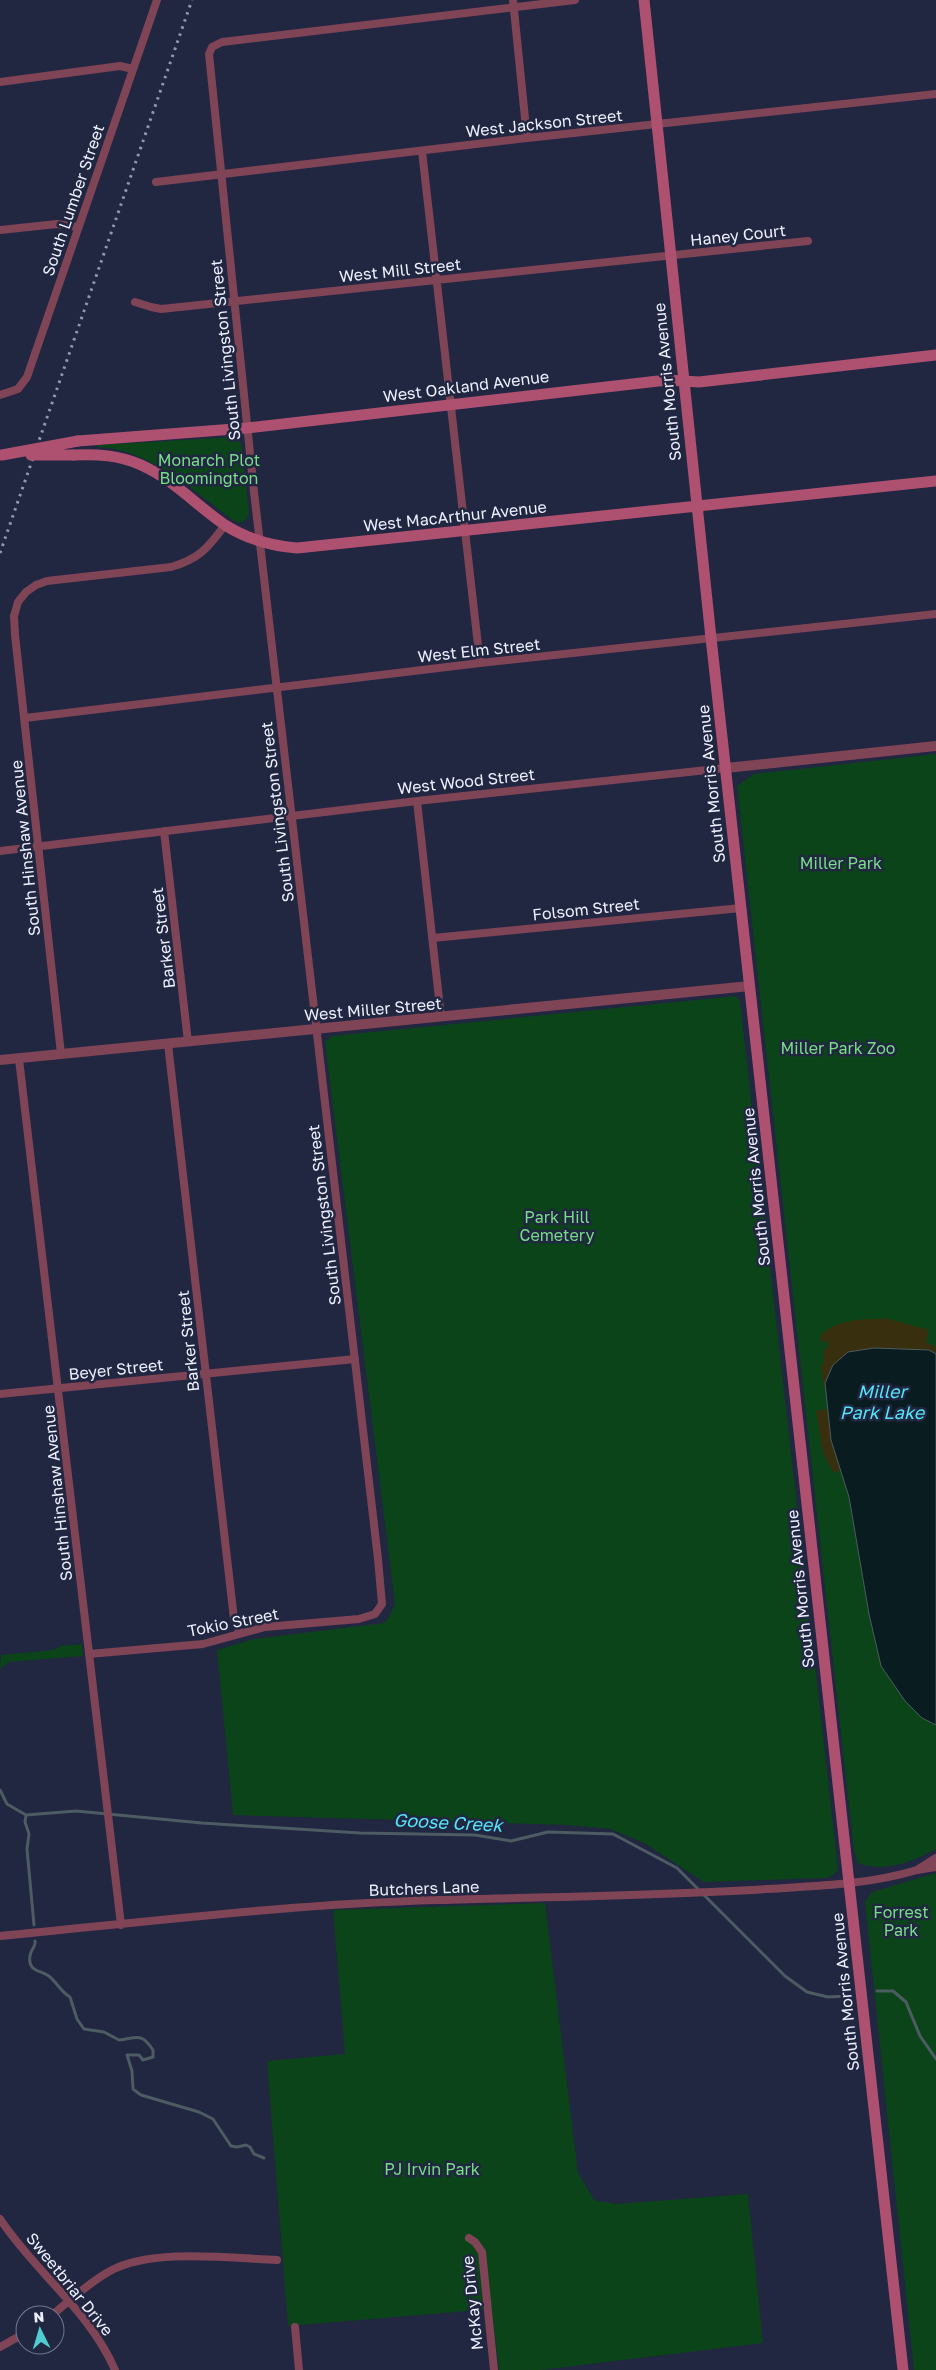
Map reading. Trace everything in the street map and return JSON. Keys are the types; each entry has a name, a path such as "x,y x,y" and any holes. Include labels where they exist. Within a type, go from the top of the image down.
{"main road":[{"name":"South Morris Avenue","path":"644,0 711,638 903,2370"},
{"name":"West Oakland Avenue","path":"1,455 78,441 247,428 667,380 721,380 936,355"},
{"name":"West MacArthur Avenue","path":"1,455 93,454 118,457 141,465 170,482 225,525 277,547 318,547 936,481"}],"street":[{"name":"South Lumber Street","path":"0,395 15,390 27,377 157,0"},
{"name":"South Livingston Street","path":"380,1610 382,1596 259,541 209,54 212,47 218,43 513,4 575,0"},
{"path":"513,4 527,138"},
{"path":"0,82 120,66 133,69"},
{"name":"West Jackson Street","path":"156,182 527,138 936,94"},
{"path":"422,151 480,663"},
{"path":"0,230 57,224 78,227"},
{"name":"Haney Court","path":"670,256 808,241"},
{"name":"West Mill Street","path":"135,302 151,308 162,308 670,256"},
{"name":"South Hinshaw Avenue","path":"62,1054 37,846 14,616 18,602 26,592 48,581 171,567 184,563 198,557 225,525"},
{"name":"West Elm Street","path":"25,718 480,663 936,614"},
{"name":"West Wood Street","path":"0,851 417,801 936,746"},
{"path":"417,801 441,1017"},
{"name":"Barker Street","path":"164,831 188,1042"},
{"name":"Folsom Street","path":"433,938 741,908"},
{"name":"West Miller Street","path":"0,1060 750,986"},
{"name":"Barker Street","path":"168,1044 234,1619 240,1633"},
{"name":"South Hinshaw Avenue","path":"20,1058 121,1925"},
{"name":"Beyer Street","path":"0,1394 355,1359"},
{"name":"Tokio Street","path":"89,1654 203,1644 265,1627 359,1618 369,1616 380,1610"},
{"path":"917,1870 936,1858"},
{"name":"Butchers Lane","path":"0,1936 349,1904 694,1893 850,1883 936,1867"},
{"name":"Sweetbriar Drive","path":"0,2218 36,2264 91,2326 108,2354 115,2370"},
{"name":"McKay Drive","path":"469,2238 475,2242 482,2252 494,2370"},
{"path":"65,2305 91,2283 111,2270 131,2262 153,2258 277,2260"},
{"path":"295,2327 299,2370"},
{"path":"0,2347 15,2339"}],"green space":[{"name":"Monarch Plot Bloomington","path":"235,437 241,443 249,512 247,519 241,523 234,521 187,485 136,455 97,447 98,445"},
{"name":"Miller Park","path":"936,754 936,1849 908,1862 878,1867 858,1863 854,1851 737,786 754,774"},
{"name":"Park Hill Cemetery","path":"736,996 740,1001 838,1869 834,1875 826,1878 704,1882 644,1843 610,1829 566,1825 233,1815 217,1650 254,1639 384,1623 395,1604 325,1042 332,1036"},
{"path":"82,1644 83,1656 9,1662 0,1669 1,1655 53,1650 61,1646"},
{"name":"Forrest Park","path":"936,1873 936,2370 914,2370 865,1902 872,1892"},
{"name":"PJ Irvin Park","path":"545,1903 578,2173 594,2200 616,2204 748,2194 763,2343 541,2370 499,2370 492,2309 288,2326 267,2061 345,2054 333,1910"}],"sand":[{"path":"889,1319 929,1330 926,1342 936,1347 936,1354 929,1350 825,1383 824,1389 821,1365 824,1362 823,1350 829,1347 827,1341 821,1342 821,1335 828,1329 844,1322"},
{"path":"828,1409 831,1440 841,1471 833,1472 823,1453 816,1411"}],"water":[{"name":"Miller Park Lake","path":"874,1348 929,1350 936,1354 936,1725 922,1718 905,1701 881,1666 869,1614 849,1497 831,1440 825,1383 833,1365 848,1352"}],"waterway":[{"name":"Goose Creek","path":"0,1790 7,1804 26,1815 76,1811 202,1823 360,1833 475,1835 511,1841 548,1832 613,1834 677,1868 785,1976 807,1992 828,1997 847,1996"},
{"path":"26,1815 25,1822 29,1834 27,1849 34,1925"},
{"path":"35,1941 30,1954 31,1965 36,1970 50,1977 70,1997 77,2019 84,2029 104,2032 119,2040 142,2038 153,2050 153,2057 143,2060 139,2055 127,2055 132,2071 133,2089 141,2095 199,2112 213,2119 231,2146 246,2145 250,2147 254,2154 264,2158"},
{"name":"Goose Creek","path":"877,1991 893,1991 906,2002 920,2036 936,2059"}],"railway":[{"path":"0,553 192,0"}],"park label":[{"name":"Miller Park Zoo","path":"838,1048"}]}
